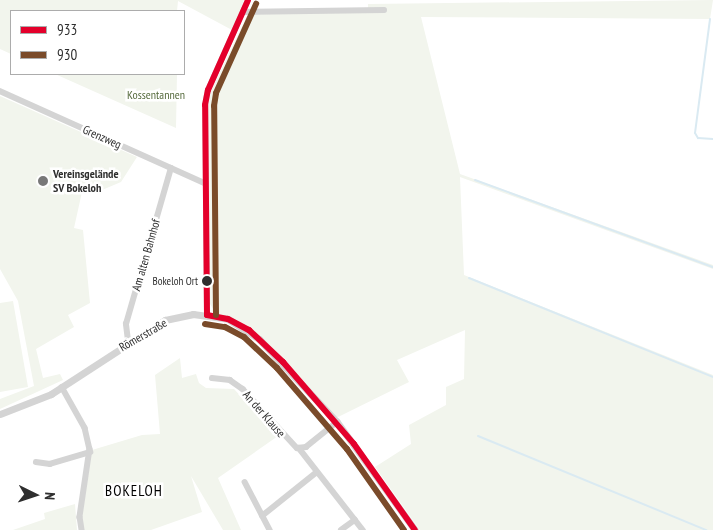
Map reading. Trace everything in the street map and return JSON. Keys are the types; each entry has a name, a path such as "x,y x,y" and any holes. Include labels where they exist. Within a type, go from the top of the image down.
{"street":[{"path":"206,315 206,95 245,12 248,0"},
{"path":"245,12 384,10"},
{"name":"Grenzweg","path":"0,91 205,183"},
{"name":"Am alten Bahnhof","path":"128,342 126,324 172,168"},
{"name":"Römerstraße","path":"0,414 62,387 128,342 177,316 206,315 228,319 254,334 337,422 414,530"},
{"name":"An der Klause","path":"212,378 230,380 243,389 292,446 299,448 363,530"},
{"path":"62,387 85,428 90,452 81,510 82,530"},
{"path":"299,448 306,447 337,422"},
{"path":"36,462 50,464 90,452"},
{"path":"262,516 317,472"},
{"path":"245,482 270,530"},
{"path":"342,530 355,520"}],"green space":[{"path":"0,0 244,0 232,30 178,1 177,10 10,10 10,54 0,49"},
{"path":"713,0 710,19 421,17 460,174 713,265 713,269 460,177 464,275 713,375 713,530 420,530 375,467 411,444 409,425 446,405 446,387 464,379 465,330 397,360 409,382 336,418 285,360 249,328 215,312 210,304 208,105 211,91 247,16 254,12 368,10 368,4"},
{"name":"Kossentannen","path":"57,75 177,75 176,128"},
{"path":"0,96 137,157 121,182 102,190 82,192 74,228 83,230 90,303 68,315 74,327 36,349 43,378 60,374 63,380 0,409 0,399 34,386 18,301 0,269"},
{"path":"13,301 28,387 0,392 0,303"},
{"path":"180,358 182,378 196,374 199,383 206,388 234,389 278,436 218,478 241,530 223,530 191,476 202,512 151,530 84,530 82,517 92,450 142,435 160,434 155,375"},
{"path":"75,504 77,530 13,530 45,519 44,513"}],"waterway":[{"path":"710,19 695,133 698,138 713,139"},
{"path":"475,180 713,267"},
{"path":"469,278 713,377"},
{"path":"478,436 706,530"}],"transit line":[{"name":"933","path":"207,315 205,105 208,90 248,0"},
{"name":"930","path":"216,315 214,106 216,93 256,4"},
{"name":"933","path":"207,315 228,319 249,330 283,362 354,444 415,530"},
{"name":"930","path":"205,324 225,327 244,337 277,368 347,449 404,530"}],"place":[{"name":"Vereinsgelände SV Bokeloh","path":"43,181"},
{"name":"Bokeloh Ort","path":"207,281"}],"district":[{"name":"BOKELOH","path":"134,491"}]}
